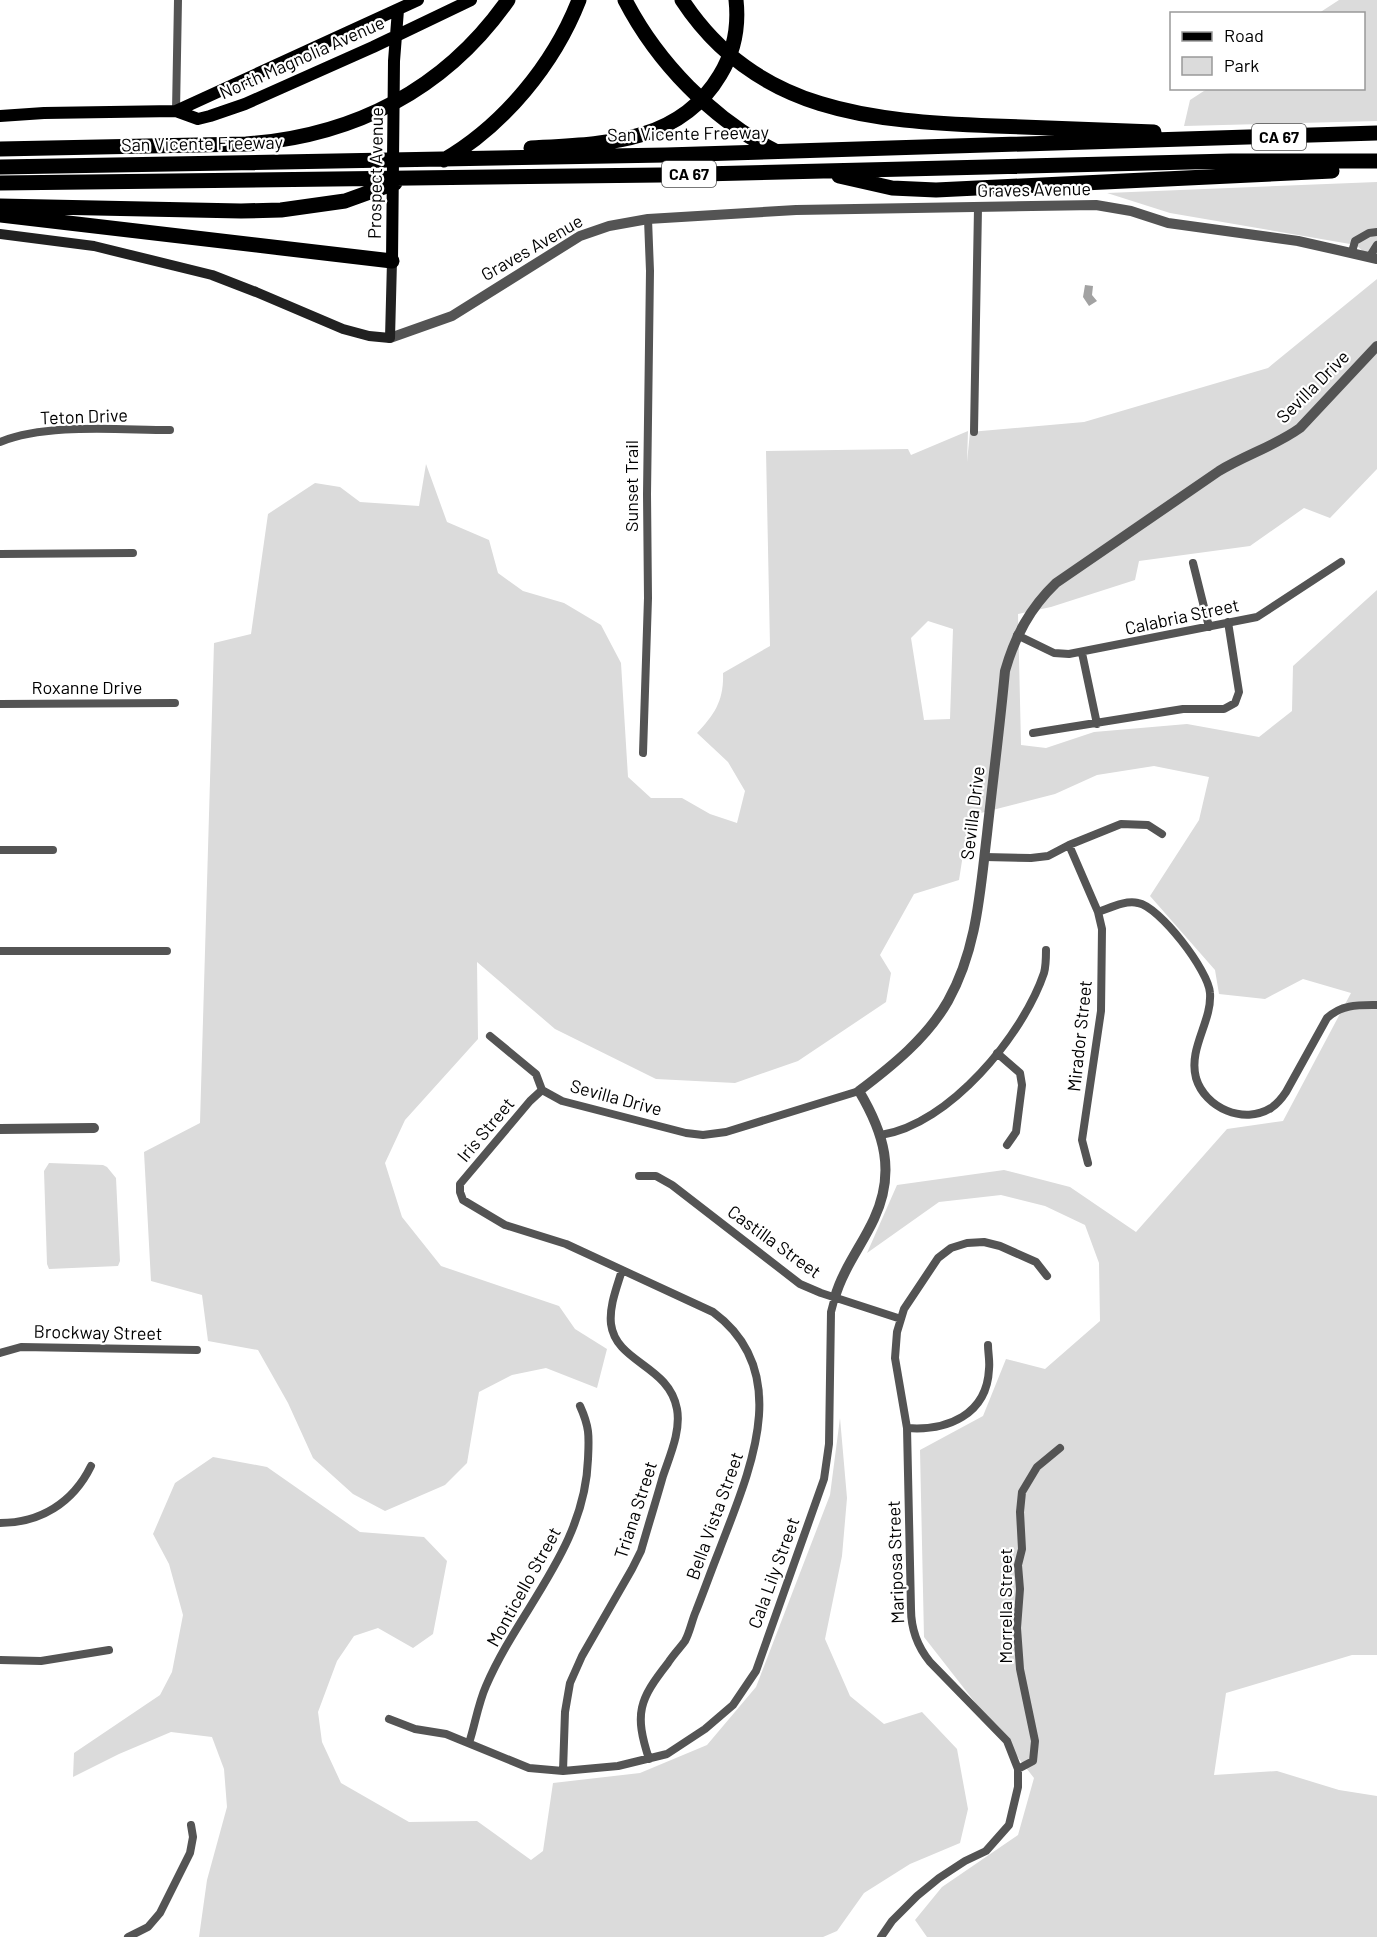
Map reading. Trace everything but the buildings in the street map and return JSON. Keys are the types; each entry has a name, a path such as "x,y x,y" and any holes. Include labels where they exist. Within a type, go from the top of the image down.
{"highway":[{"path":"0,149 277,141 308,136 366,118 407,97 452,63 476,41 508,0"},
{"path":"0,206 281,210 345,201 414,177 456,153 488,128 524,92 546,63 572,18 579,0"},
{"path":"626,0 645,34 682,79 728,120 762,144 798,162 827,173 892,188 989,189 1377,168"},
{"path":"682,0 692,15 743,67 776,87 814,101 885,119 940,124 1158,132 1194,140"},
{"path":"364,161 627,139 664,127 680,119 710,92 725,66 733,51 738,14 736,0"},
{"name":"San Vicente Freeway","path":"0,167 364,161 1194,140 1377,133"},
{"name":"San Vicente Freeway","path":"0,183 637,175 1231,161 1377,161"},
{"path":"0,215 392,261"}],"main road":[{"name":"North Magnolia Avenue","path":"176,111 398,3 418,0"},
{"name":"North Magnolia Avenue","path":"0,116 176,111 198,119 223,113 395,37 471,0"},
{"name":"Prospect Avenue","path":"390,338 395,37 398,3"},
{"name":"Graves Avenue","path":"0,234 94,246 212,275 344,329 369,336 390,338"}],"street":[{"path":"176,111 178,0"},
{"name":"Graves Avenue","path":"390,338 452,316 580,236 609,226 648,219 796,210 1096,205 1168,223 1298,241 1352,252"},
{"path":"974,432 978,208"},
{"name":"Sunset Trail","path":"643,753 648,598 650,271 648,219"},
{"path":"1377,232 1369,233 1355,241 1352,252 1373,257 1377,245"},
{"name":"Sevilla Drive","path":"542,1090 562,1101 686,1133 704,1134 726,1132 859,1091 895,1064 925,1032 947,1002 965,964 976,923 1005,670 1017,635 1035,606 1056,583 1219,471 1239,459 1286,438 1300,428 1377,346"},
{"name":"Teton Drive","path":"0,442 44,431 170,430"},
{"path":"0,554 133,553"},
{"name":"Calabria Street","path":"1017,635 1054,653 1083,653 1257,617 1341,562"},
{"path":"1193,563 1209,627"},
{"path":"1033,733 1183,709 1224,709 1232,706 1239,692 1228,622"},
{"path":"1083,653 1097,724"},
{"name":"Roxanne Drive","path":"0,704 175,703"},
{"path":"984,857 1048,856 1121,824 1148,825 1162,834"},
{"name":"Mirador Street","path":"1069,845 1098,912 1102,929 1101,1011 1082,1140 1088,1163"},
{"path":"0,850 53,850"},
{"path":"1098,912 1132,902 1150,907 1198,963 1207,979 1210,993 1206,1018 1197,1045 1196,1078 1203,1092 1213,1104 1226,1111 1257,1114 1270,1109 1286,1092 1327,1018 1335,1011 1353,1005 1377,1005"},
{"path":"881,1135 894,1133 938,1112 976,1078 1016,1028 1032,1000 1045,970 1046,950"},
{"path":"0,951 168,951"},
{"path":"490,1036 536,1074 542,1090"},
{"path":"997,1053 1020,1073 1022,1085 1016,1132 1007,1145"},
{"name":"Iris Street","path":"459,1192 460,1184 530,1101 542,1090"},
{"name":"Cala Lily Street","path":"388,1719 416,1729 446,1734 529,1768 562,1771 618,1766 668,1754 715,1722 737,1700 756,1671 824,1479 829,1444 831,1312 834,1297 839,1283 874,1219 881,1198 885,1166 881,1135 859,1091"},
{"path":"0,1129 94,1128"},
{"name":"Castilla Street","path":"639,1176 656,1176 672,1185 800,1284 901,1319"},
{"name":"Bella Vista Street","path":"459,1192 463,1200 505,1225 566,1244 713,1312 736,1332 755,1368 759,1387 754,1453 685,1641 648,1690 642,1706 641,1730 649,1759"},
{"name":"Mariposa Street","path":"881,1937 892,1921 917,1896 965,1861 986,1851 1009,1825 1018,1787 1018,1769 1007,1741 930,1662 920,1648 914,1633 910,1609 907,1428 895,1358 897,1332 904,1309 932,1264 944,1252 959,1245 975,1242 1000,1246 1035,1262 1047,1276"},
{"name":"Triana Street","path":"562,1771 565,1712 570,1683 582,1656 641,1551 677,1430 677,1408 668,1386 657,1374 627,1353 618,1342 611,1325 612,1306 622,1270"},
{"path":"907,1428 943,1426 962,1417 975,1407 980,1401 989,1370 988,1345"},
{"name":"Brockway Street","path":"0,1353 21,1347 197,1350"},
{"name":"Monticello Street","path":"469,1743 485,1687 559,1558 578,1518 585,1489 589,1425 580,1406"},
{"name":"Morrella Street","path":"1018,1769 1033,1761 1035,1741 1020,1669 1017,1628 1020,1589 1018,1565 1022,1549 1020,1512 1022,1492 1037,1467 1060,1448"},
{"path":"0,1523 27,1521 53,1510 76,1489 91,1467"},
{"path":"0,1660 41,1661 109,1650"},
{"path":"128,1937 148,1927 160,1913 190,1853 193,1837 191,1825"}],"green space":[{"path":"1339,0 1377,0 1377,121 1184,126 1190,100 1205,90 1365,90 1365,12 1321,12"},
{"path":"1377,182 1377,264 1356,245 1170,213 1107,193"},
{"path":"1377,279 1377,469 1330,518 1304,508 1250,546 1139,561 1135,580 1051,607 1018,614 1021,745 1046,748 1094,732 1187,724 1259,737 1292,711 1293,666 1377,590 1377,1655 1352,1655 1226,1693 1214,1775 1277,1771 1339,1790 1377,1796 1377,1937 927,1937 915,1920 942,1887 1018,1835 1034,1778 924,1637 920,1450 983,1416 1006,1359 1045,1369 1100,1321 1099,1263 1085,1225 1045,1206 1001,1195 939,1202 867,1253 897,1185 1004,1170 1070,1187 1136,1232 1227,1129 1283,1121 1351,993 1303,979 1265,999 1219,994 1215,970 1150,896 1199,820 1209,777 1154,766 1097,775 1055,794 969,816 959,880 914,894 880,955 891,973 886,1002 798,1061 735,1083 656,1079 555,1029 477,962 478,1039 405,1120 385,1163 402,1217 441,1266 559,1306 575,1329 607,1349 597,1388 546,1368 512,1375 479,1392 467,1463 445,1485 385,1511 353,1494 313,1458 288,1403 258,1350 208,1341 202,1295 151,1281 144,1152 200,1123 214,643 251,634 268,514 315,483 340,487 360,502 419,506 426,464 447,522 489,540 498,573 523,591 564,603 601,625 621,663 628,777 651,798 682,798 710,814 737,823 745,791 728,762 697,733 717,706 722,691 723,673 770,646 766,451 908,449 911,455 968,431 967,462 970,432 1084,422 1268,368","holes":["928,621 953,629 950,719 924,720 911,638"]},
{"path":"49,1163 103,1165 116,1178 120,1261 118,1266 49,1269 44,1171"},
{"path":"840,1418 847,1498 842,1556 825,1639 850,1696 884,1724 922,1712 957,1749 968,1809 960,1843 910,1864 864,1893 837,1931 823,1937 199,1937 207,1880 227,1807 224,1769 212,1737 171,1732 73,1777 74,1753 160,1695 172,1672 183,1615 169,1564 153,1534 175,1483 213,1457 267,1467 360,1532 424,1537 447,1561 433,1634 413,1648 378,1628 354,1636 337,1661 318,1712 322,1742 341,1783 409,1822 477,1821 531,1860 543,1851 553,1783 640,1773 707,1745 756,1687 830,1495"}],"shaded area":[{"path":"1085,285 1093,286 1092,295 1097,301 1089,306 1083,297"}]}
